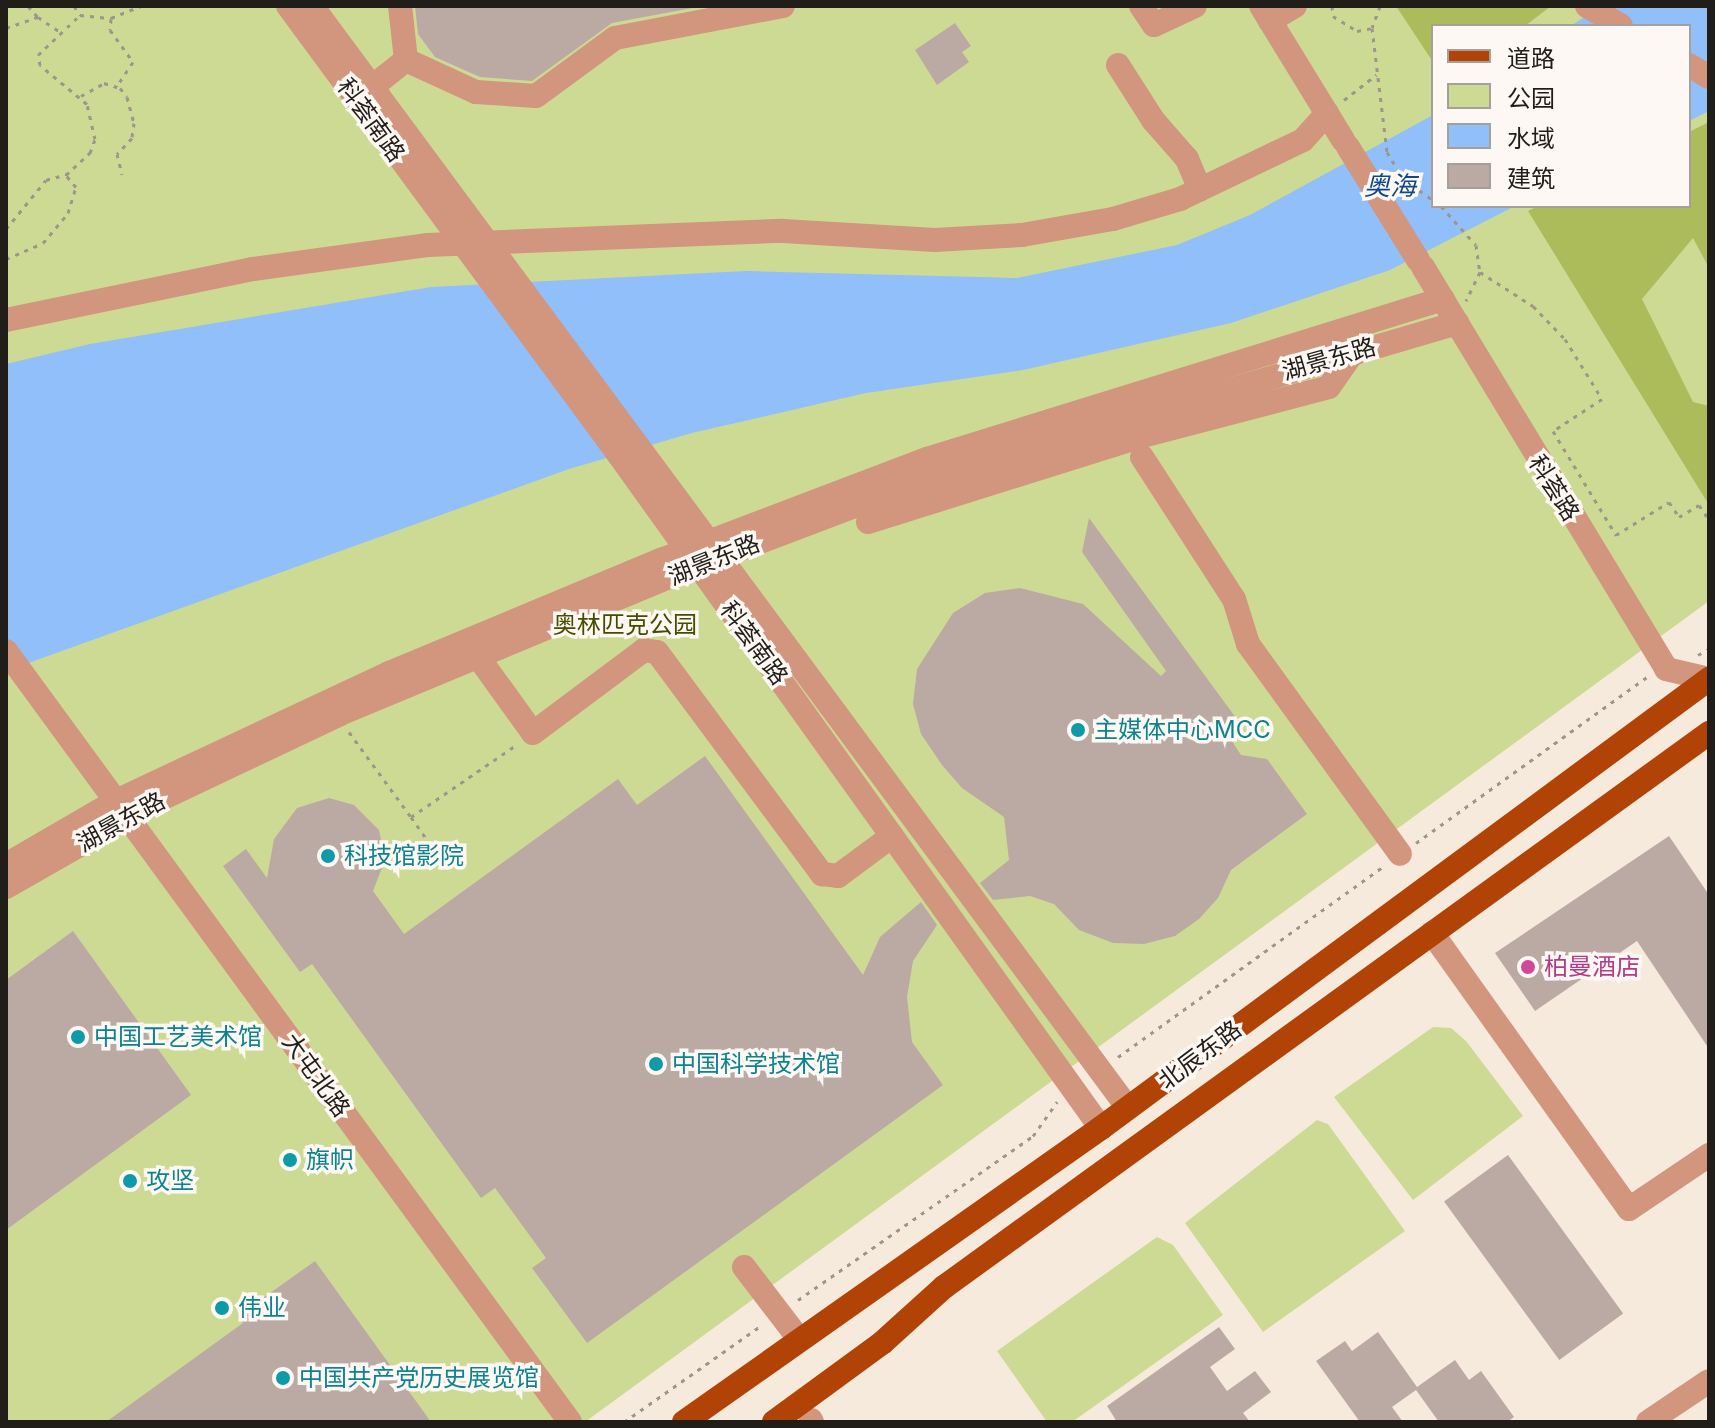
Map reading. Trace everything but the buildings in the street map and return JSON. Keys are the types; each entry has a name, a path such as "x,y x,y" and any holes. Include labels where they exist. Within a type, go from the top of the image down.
{"main road":[{"name":"北辰东路","path":"684,1422 1101,1128 1709,679"},
{"name":"北辰东路","path":"774,1422 882,1343 944,1287 1709,733"}],"street":[{"name":"科荟南路","path":"288,6 485,279 716,550 1128,1108"},
{"name":"科荟南路","path":"312,6 510,278 628,450 691,558 1101,1128"},
{"path":"400,6 406,60"},
{"path":"406,60 476,92 536,96 615,38 783,6"},
{"path":"1141,6 1154,25 1195,6"},
{"path":"1266,14 1295,6"},
{"path":"1587,6 1618,24"},
{"name":"科荟路","path":"1266,14 1666,669"},
{"path":"372,87 406,60"},
{"path":"1118,65 1153,120 1187,159 1200,189"},
{"path":"1691,66 1709,77"},
{"path":"6,320 253,269 460,244 783,231 935,240 1022,235 1113,219 1200,189 1303,140 1327,113"},
{"name":"湖景东路","path":"716,550 927,459 1373,320 1451,313"},
{"name":"湖景东路","path":"6,865 389,673 691,558 923,480 1379,344 1451,313"},
{"path":"1373,320 1382,331 1379,344"},
{"path":"868,522 1139,437 1329,387 1354,351"},
{"path":"1142,457 1234,599 1248,644 1400,854"},
{"name":"湖景东路","path":"6,887 122,809 691,558"},
{"path":"476,654 533,733 644,650 657,652 822,874 838,876 892,836"},
{"name":"大屯北路","path":"12,659 570,1422"},
{"path":"1666,669 1709,679"},
{"path":"1432,933 1629,1209 1709,1155"},
{"path":"744,1267 799,1339"},
{"path":"1648,1422 1709,1381"}],"path":[{"path":"28,6 62,33"},
{"path":"74,6 80,15"},
{"path":"80,15 111,18 141,6"},
{"path":"1332,6 1333,16 1357,31 1372,28"},
{"path":"1380,6 1372,28 1387,152 1403,179 1431,199"},
{"path":"6,229 46,180 67,174 90,153 95,139 81,96 40,65 38,55 80,15"},
{"path":"6,28 38,17"},
{"path":"111,18 110,30 133,62 117,86"},
{"path":"1327,113 1376,75"},
{"path":"81,96 104,83 117,86 127,97 134,123 132,138 117,154 122,174"},
{"path":"6,259 43,243 68,213 76,187 67,174"},
{"path":"1443,208 1476,245 1480,272 1470,296 1451,313"},
{"path":"1480,272 1533,306 1565,339 1602,399 1553,431 1616,535 1669,502 1679,517 1699,505 1709,520"},
{"path":"1100,1070 1646,677 1709,649"},
{"path":"340,714 450,872"},
{"path":"411,817 533,733"},
{"path":"624,1422 1033,1136 1055,1103 1073,1089"}],"green space":[{"name":"奥林匹克公园","path":"6,6 1709,6 1709,601 585,1422 6,1422"},
{"path":"1396,6 1551,6 1528,24 1431,24 1431,59"},
{"path":"1709,122 1709,268 1693,238 1642,299 1693,402 1709,406 1709,505 1528,211 1534,208 1691,208 1691,131"},
{"path":"1433,1027 1451,1028 1466,1041 1523,1116 1413,1200 1334,1097"},
{"path":"1317,1120 1328,1124 1405,1231 1263,1332 1185,1223"},
{"path":"1157,1237 1173,1245 1223,1315 1072,1422 1047,1422 997,1351"}],"water":[{"path":"1600,6 1709,6 1709,111 1691,120 1691,24 1574,24"},
{"name":"奥海","path":"1431,116 1431,208 1511,208 1390,270 1231,323 1023,370 866,393 692,433 569,469 6,671 6,364 90,344 431,287 746,271 1017,278 1177,245 1250,215"}],"place":[{"name":"主媒体中心MCC","path":"1078,730"},
{"name":"科技馆影院","path":"328,856"},
{"name":"柏曼酒店","path":"1528,967"},
{"name":"中国工艺美术馆","path":"78,1037"},
{"name":"中国科学技术馆","path":"656,1064"},
{"name":"旗帜","path":"290,1160"},
{"name":"攻坚","path":"130,1181"},
{"name":"伟业","path":"222,1308"},
{"name":"中国共产党历史展览馆","path":"283,1378"}]}
